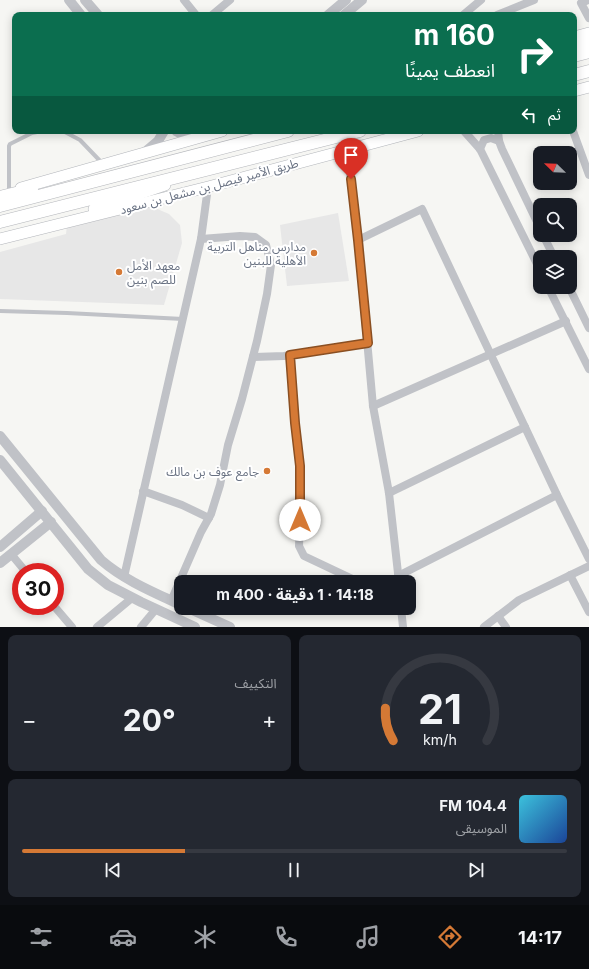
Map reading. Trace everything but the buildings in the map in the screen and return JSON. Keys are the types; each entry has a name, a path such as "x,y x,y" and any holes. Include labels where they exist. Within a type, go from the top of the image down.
{"main road":[{"path":"577,36 589,33"},
{"path":"577,46 589,44"},
{"path":"577,55 589,52"},
{"path":"577,74 589,71"},
{"path":"577,78 589,74"},
{"path":"577,90 589,87"},
{"path":"3,194 144,152 196,134"},
{"path":"0,206 276,134"},
{"name":"طريق الأمير فيصل بن مشعل بن سعود","path":"0,222 348,134"},
{"path":"337,137 354,134"},
{"name":"طريق الأمير فيصل بن مشعل بن سعود","path":"0,239 208,187 406,134"},
{"path":"3,194 148,161 198,154"},
{"path":"48,226 205,170"}],"street":[{"path":"68,0 78,12"},
{"path":"85,0 95,12"},
{"path":"184,0 194,12"},
{"path":"216,12 230,0"},
{"path":"332,12 346,0"},
{"path":"348,12 362,0"},
{"path":"467,12 481,0"},
{"path":"504,12 534,0"},
{"path":"583,1 589,18"},
{"path":"144,152 158,141 162,134"},
{"path":"181,134 194,134"},
{"path":"467,134 480,149 533,256"},
{"path":"498,134 499,141 533,213"},
{"path":"575,134 589,175"},
{"path":"480,149 484,140 491,138 499,141"},
{"path":"347,149 358,240 373,406 389,493 398,575"},
{"path":"124,577 201,239 208,187"},
{"path":"358,240 422,209 557,495 589,559"},
{"path":"171,601 201,532 209,518 220,485 228,445 253,357 267,294 271,264 266,245 255,237 240,236 201,239"},
{"path":"552,294 589,368"},
{"path":"573,294 585,313 589,328"},
{"path":"373,406 566,321"},
{"path":"253,357 290,355 368,343"},
{"path":"290,355 300,466 299,546 304,556 345,575"},
{"path":"389,493 525,427"},
{"path":"0,436 101,560 124,577 174,602"},
{"path":"0,460 88,569 108,585 132,598 195,627"},
{"path":"143,491 182,505 209,518"},
{"path":"406,575 557,495"},
{"path":"0,547 42,511"},
{"path":"0,563 51,522"},
{"path":"11,554 18,563"},
{"path":"484,627 519,600 589,566"},
{"path":"570,576 589,612"},
{"path":"97,627 132,598"},
{"path":"141,627 156,609"},
{"path":"62,615 72,627"},
{"path":"203,615 230,627"},
{"path":"402,615 403,627"},
{"path":"498,616 506,627"}],"lane":[{"path":"3,194 9,146 10,144 30,134"},
{"path":"69,134 80,140 103,164"},
{"path":"0,311 183,319"}],"shaded area":[{"name":"معهد الأمل للصم بنين","path":"142,206 155,208 169,214 180,225 182,243 164,305 0,299 0,252 66,234 67,226"},
{"name":"مدارس مناهل التربية الأهلية للبنين","path":"338,213 349,281 287,286 280,225"}],"place":[{"name":"مدارس مناهل التربية الأهلية للبنين","path":"314,253"},
{"name":"معهد الأمل للصم بنين","path":"119,272"},
{"name":"جامع عوف بن مالك","path":"267,471"}],"route":[{"path":"300,520 300,466 290,355 368,343 351,179"}]}
